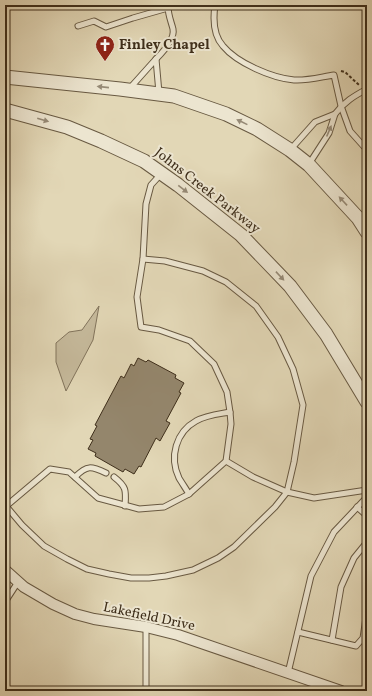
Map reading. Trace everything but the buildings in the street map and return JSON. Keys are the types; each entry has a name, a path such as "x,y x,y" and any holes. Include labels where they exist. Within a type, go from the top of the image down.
{"street":[{"path":"5,77 174,96 226,114 257,129 290,150 309,165 358,218 367,232"},
{"name":"Johns Creek Parkway","path":"6,111 67,127 144,161 178,185 241,235 290,286 326,334 367,402"},
{"name":"Lakefield Drive","path":"5,570 24,587 53,604 75,614 94,619 146,627 178,635 341,691"}],"lane":[{"path":"214,5 214,29 222,46 240,61 276,77 295,80 334,75 341,106 350,131 367,150"},
{"path":"78,26 94,21 106,27 168,7 168,14 173,30 167,48 128,90"},
{"path":"156,59 159,94"},
{"path":"309,165 328,134 335,114 341,106 367,89"},
{"path":"290,150 315,122 335,114"},
{"path":"143,259 165,262 203,271 226,282 256,306 278,337 293,369 303,404 294,462 287,492 275,507 234,547 218,558 193,570 166,576 131,578 87,569 44,546 6,507 50,469 69,472 98,498 139,509 164,507 189,494 226,461 231,424 230,412 227,392 214,364 190,341 159,330 141,327 137,297 143,259 146,204 151,185 161,173"},
{"path":"189,494 179,478 175,464 174,452 178,440 187,427 197,420 230,412"},
{"path":"226,461 253,477 287,492 314,498 367,490"},
{"path":"75,477 82,470 89,467 106,473"},
{"path":"114,477 124,485 126,491 125,506"},
{"path":"288,673 311,576 334,532 367,497"},
{"path":"357,507 367,516"},
{"path":"332,640 341,587 354,558 367,542"},
{"path":"5,602 18,582"},
{"path":"298,632 356,646 363,638 367,611"},
{"path":"146,627 146,691"},
{"path":"5,680 8,691"}],"path":[{"path":"341,71 351,77 360,86"}],"shaded area":[{"path":"99,306 93,340 66,391 56,362 56,343 69,332 82,330"}],"place":[{"name":"Finley Chapel","path":"105,62"}]}
